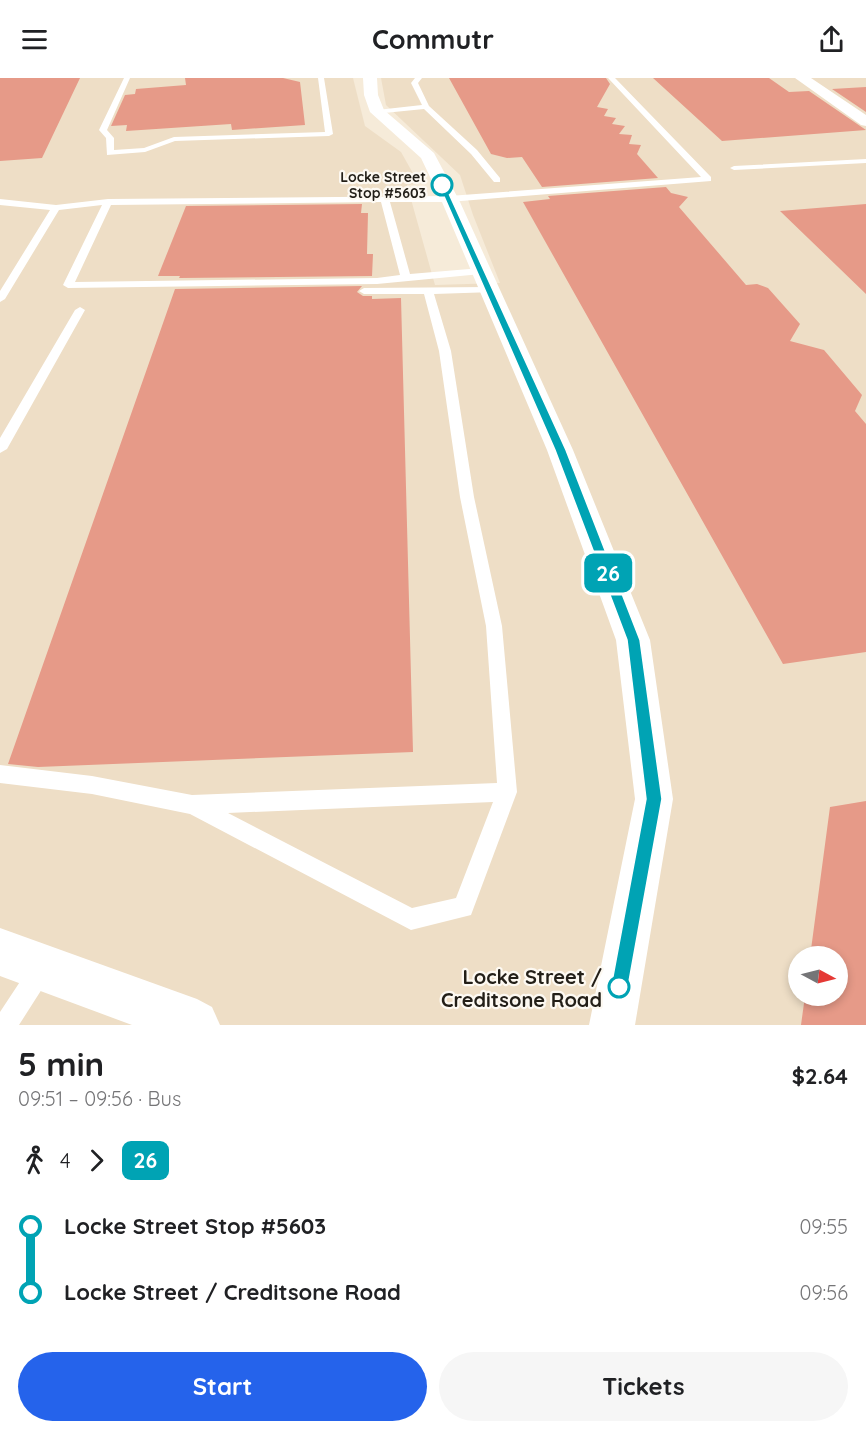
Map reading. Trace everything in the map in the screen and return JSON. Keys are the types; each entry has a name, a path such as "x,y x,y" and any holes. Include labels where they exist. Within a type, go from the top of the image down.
{"street":[{"path":"370,78 371,95 377,112 428,156 449,199 560,450 633,640 654,799 612,1025"},
{"path":"802,78 866,123"},
{"path":"21,960 179,1017 194,1025"}],"lane":[{"path":"127,78 103,130 110,138 110,153 145,150 174,139 329,134 321,78"},
{"path":"419,78 414,83 426,106 474,152 497,180"},
{"path":"0,202 57,208 108,202 449,199 708,179 611,78"},
{"path":"377,112 426,106"},
{"path":"734,168 866,161"},
{"path":"386,199 406,277"},
{"path":"108,202 68,285 377,281 406,277 485,280"},
{"path":"0,299 57,208"},
{"path":"207,293 428,291 485,280"},
{"path":"192,805 411,919 463,907 507,792 494,626 467,497 445,351 428,291"},
{"path":"0,449 80,310"},
{"path":"0,774 92,785 192,805 507,792"},
{"path":"5,1025 21,960"}],"shaded area":[{"path":"0,78 353,78 365,126 401,152 419,184 407,185 435,285 500,283 460,175 386,105 381,78 866,78 866,1025 0,1025"}],"building":[{"path":"0,78 80,78 42,158 0,161"},
{"path":"185,78 283,78 300,82 305,125 232,130 231,124 126,131 127,125 111,126 125,95 135,94 136,89 186,85"},
{"path":"449,78 606,78 610,84 597,107 608,109 604,116 616,118 612,124 625,126 619,134 632,135 629,144 641,145 637,154 658,178 542,187 522,157 507,158 491,154"},
{"path":"653,78 769,78 789,92 809,91 866,130 722,141"},
{"path":"866,87 866,112 832,89"},
{"path":"666,187 671,193 688,197 679,207 746,285 757,284 768,288 800,324 790,341 824,350 862,395 855,411 866,424 866,652 783,664 523,202 550,199 548,196"},
{"path":"362,204 361,213 368,213 367,254 373,254 372,276 179,278 180,276 158,276 186,206"},
{"path":"866,204 866,294 780,211"},
{"path":"362,286 357,292 363,296 372,296 372,299 401,298 413,752 38,767 8,764 175,289"},
{"path":"866,801 866,1025 801,1025 804,1006 848,1006 848,946 811,946 830,807"}],"bus line":[{"name":"26","path":"442,185 560,450 633,640 654,799 619,987"}],"place":[{"name":"Locke Street Stop #5603","path":"442,185"},
{"name":"Locke Street / Creditsone Road","path":"619,987"}]}
